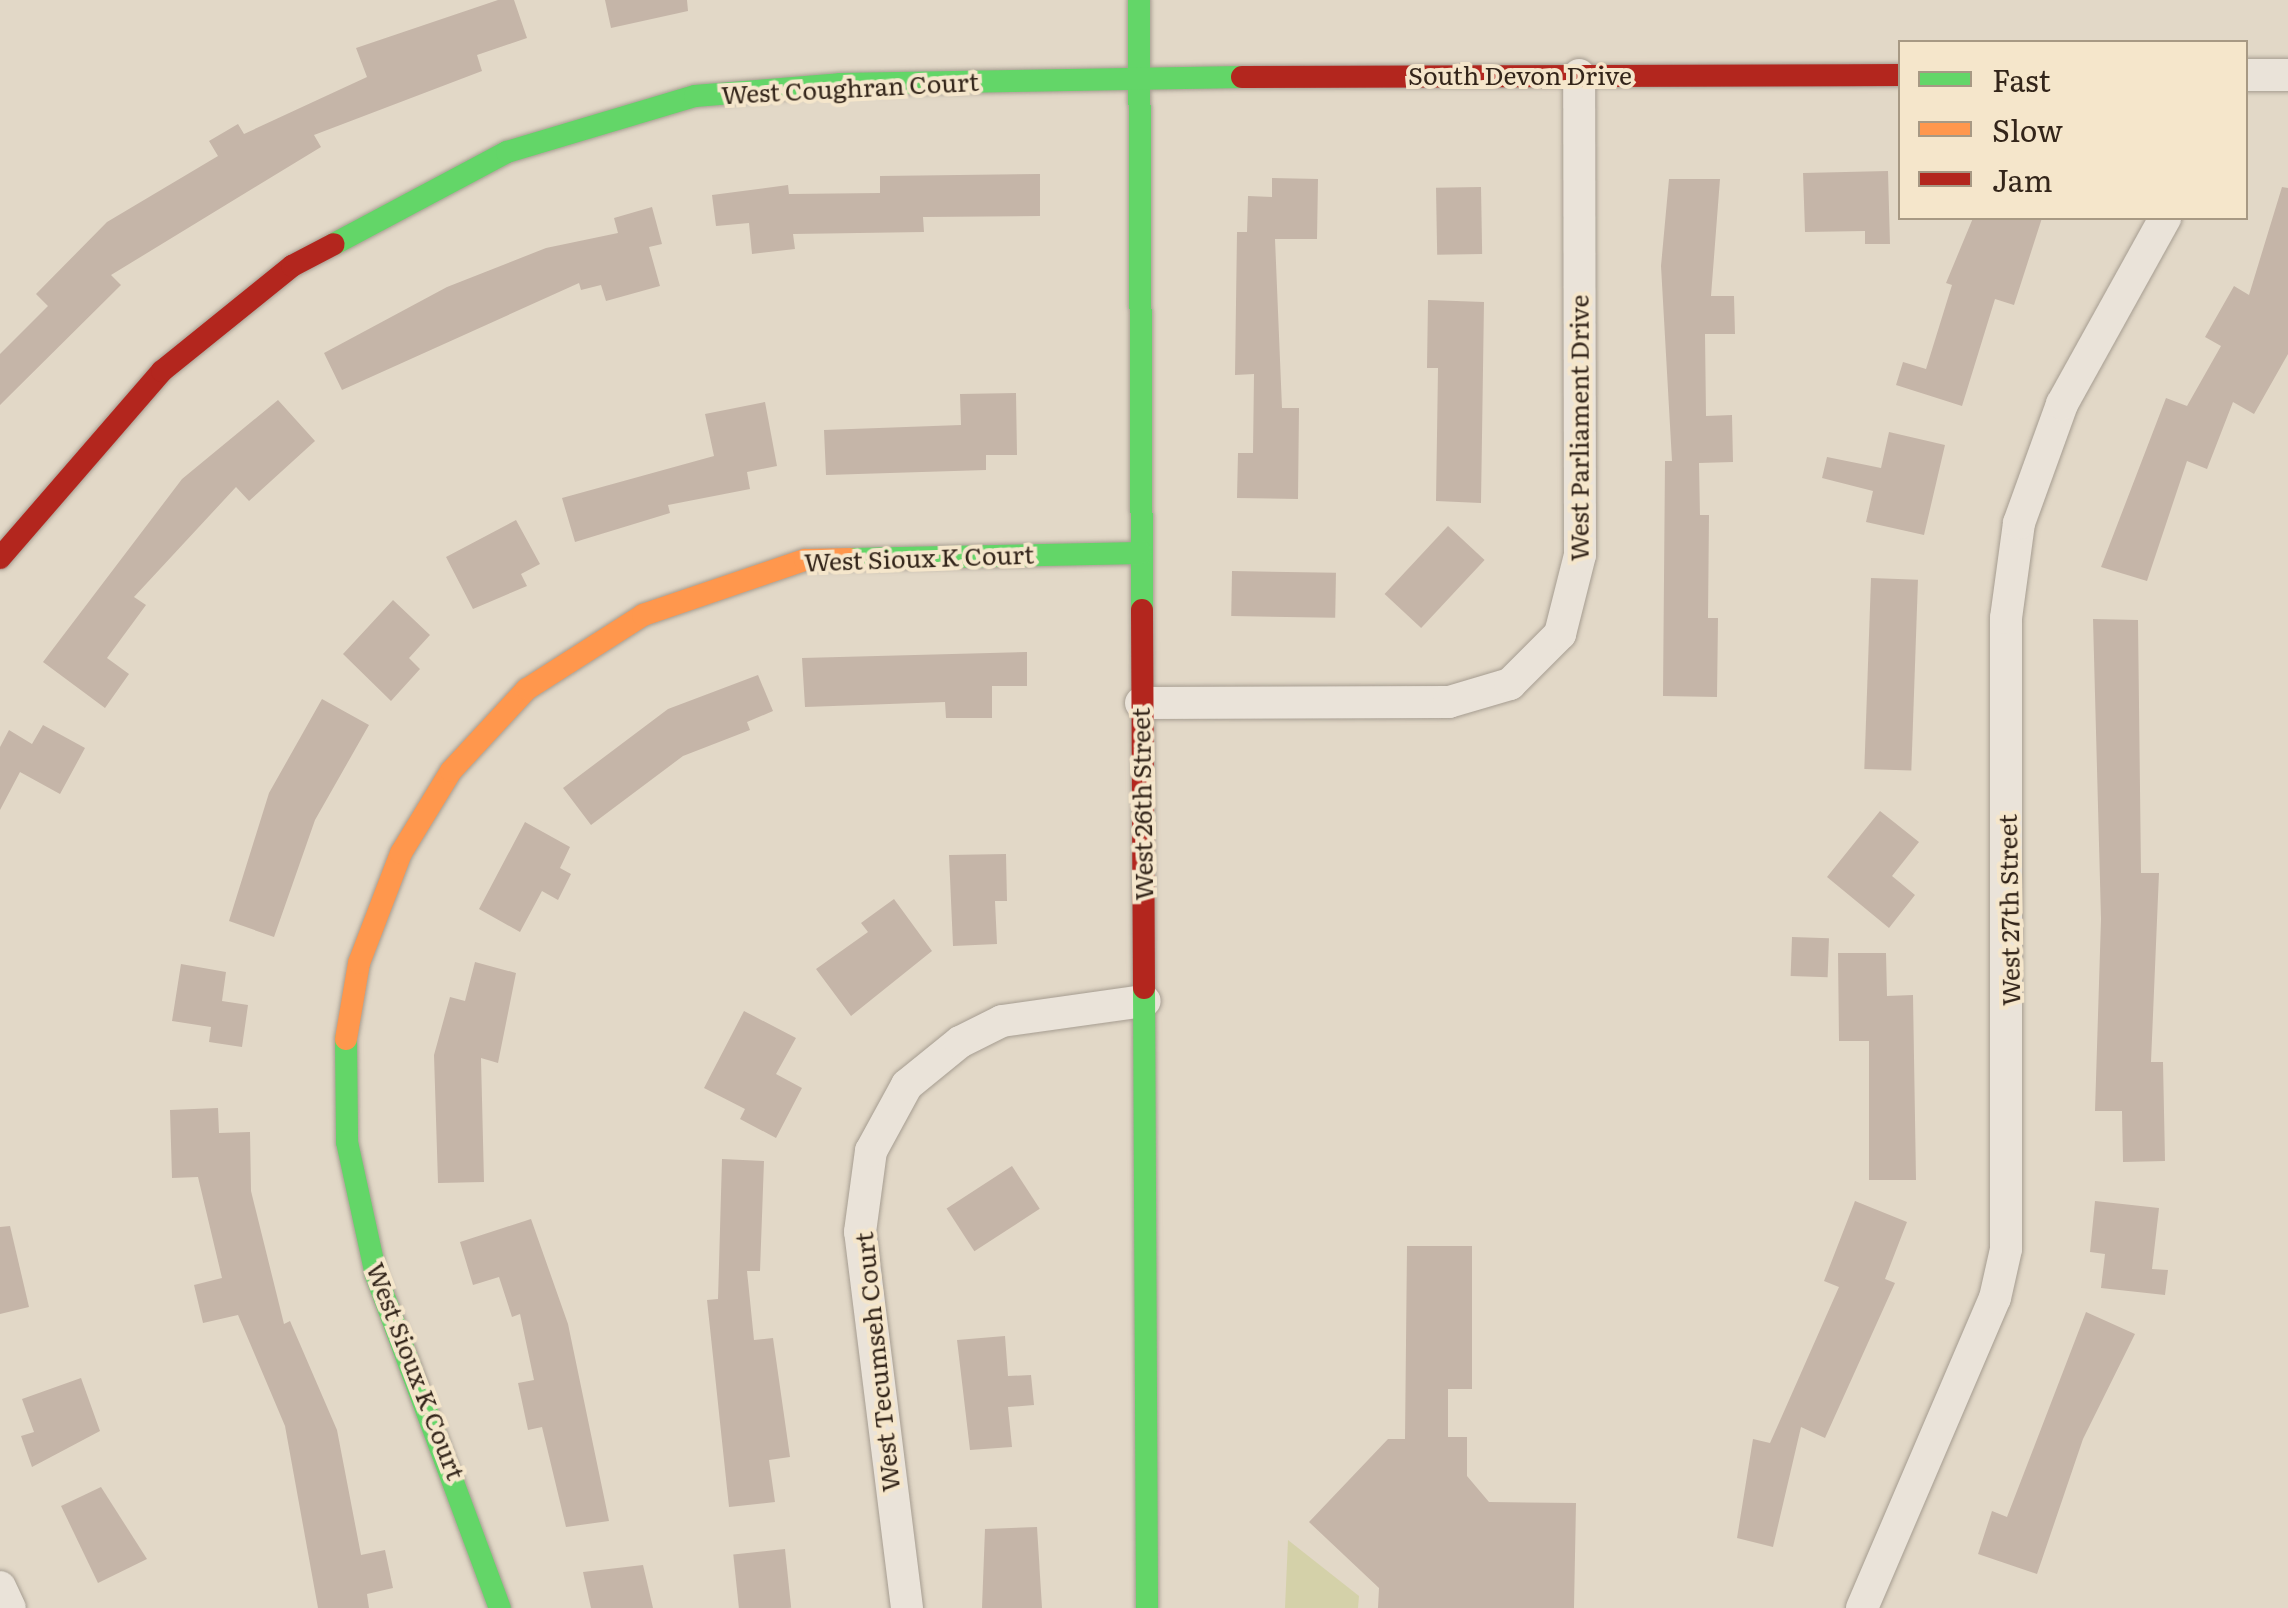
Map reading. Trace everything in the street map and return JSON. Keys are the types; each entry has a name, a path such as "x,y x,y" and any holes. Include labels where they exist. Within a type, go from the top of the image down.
{"street":[{"name":"West 26th Street","path":"1139,0 1147,1608"},
{"name":"West Parliament Drive","path":"1141,703 1449,702 1510,684 1560,634 1580,555 1579,75"},
{"name":"South Devon Drive","path":"1140,77 1898,75"},
{"path":"2248,75 2288,75"},
{"name":"West Coughran Court","path":"0,558 102,432 216,323 358,225 508,152 730,92 1140,77"},
{"name":"West 27th Street","path":"1862,1608 1995,1298 2006,1249 2006,618 2015,539 2062,404 2164,220"},
{"name":"West Sioux K Court","path":"500,1608 376,1275 347,1142 346,1029 358,963 411,837 452,771 527,689 606,633 703,591 766,569 855,555 1141,553"},
{"name":"West Tecumseh Court","path":"906,1608 860,1232 871,1151 906,1085 960,1042 1018,1018 1145,1002"},
{"path":"0,1586 10,1608"}],"shaded area":[{"path":"1288,1540 1359,1596 1358,1608 1285,1608"}],"building":[{"path":"498,0 514,0 527,38 477,55 482,71 314,135 321,147 111,275 121,285 0,405 0,354 48,306 36,294 107,222 218,156 209,141 238,124 244,134 367,77 356,48"},
{"path":"605,0 687,0 688,11 611,28"},
{"path":"1888,171 1890,244 1865,244 1865,231 1805,232 1803,173"},
{"path":"1040,174 1040,216 923,217 924,232 793,234 795,249 752,254 749,223 716,226 712,195 788,185 789,194 880,193 880,176"},
{"path":"1272,178 1318,179 1317,239 1275,239 1282,408 1299,408 1298,499 1237,498 1238,453 1253,453 1254,374 1235,375 1237,232 1247,232 1248,196 1272,197"},
{"path":"1669,179 1720,179 1711,296 1734,296 1735,334 1705,334 1706,416 1732,415 1733,462 1699,463 1700,515 1709,515 1708,618 1718,618 1717,697 1663,696 1665,461 1672,461 1661,266"},
{"path":"1481,187 1482,254 1437,255 1436,188"},
{"path":"2282,187 2288,188 2288,354 2254,414 2233,402 2207,469 2187,461 2147,581 2101,567 2166,398 2187,406 2221,346 2205,337 2234,286 2249,295"},
{"path":"652,207 662,244 649,247 660,286 606,301 601,285 581,290 579,283 342,390 324,353 447,287 546,248 618,233 614,218"},
{"path":"1972,220 2041,220 2014,305 1995,299 1962,406 1896,385 1903,362 1926,369 1952,285 1946,283"},
{"path":"1428,300 1484,302 1481,503 1436,501 1438,368 1427,368"},
{"path":"1016,393 1017,455 986,455 986,470 826,475 824,430 961,425 960,394"},
{"path":"278,400 315,441 249,501 236,487 134,597 146,605 107,658 129,674 105,708 43,662 182,479"},
{"path":"765,402 777,466 747,472 750,489 668,505 670,513 575,542 562,498 714,456 705,414"},
{"path":"1889,432 1945,445 1924,535 1866,522 1873,491 1822,478 1827,457 1881,468"},
{"path":"516,520 540,564 521,574 527,586 473,609 446,557"},
{"path":"1448,526 1485,560 1421,628 1385,594"},
{"path":"1232,571 1336,573 1335,618 1231,616"},
{"path":"1871,578 1918,580 1911,771 1864,769"},
{"path":"393,600 430,635 409,658 420,669 391,701 343,654"},
{"path":"2093,619 2138,620 2141,873 2159,873 2151,1062 2163,1062 2165,1161 2123,1162 2122,1111 2095,1111 2101,919"},
{"path":"1027,652 1027,686 992,686 992,718 946,718 945,702 805,707 802,658"},
{"path":"758,675 773,711 747,722 750,730 683,756 591,825 563,788 668,709"},
{"path":"322,699 369,725 315,820 274,937 229,921 269,793"},
{"path":"43,725 85,748 60,794 20,772 0,810 0,747 9,730 32,744"},
{"path":"1880,811 1919,842 1892,876 1915,895 1889,928 1827,877"},
{"path":"525,822 570,847 560,868 571,874 558,900 542,891 520,932 479,909"},
{"path":"1006,854 1007,901 995,901 997,944 953,946 949,855"},
{"path":"894,899 932,951 851,1016 816,969 868,932 861,923"},
{"path":"1792,937 1829,938 1828,977 1791,976"},
{"path":"1838,953 1886,953 1887,996 1913,995 1916,1180 1869,1180 1869,1041 1839,1041"},
{"path":"475,962 516,973 498,1063 481,1058 484,1182 438,1183 434,1055 450,997 465,1001"},
{"path":"181,964 226,972 222,1001 248,1005 242,1047 209,1042 211,1027 172,1021"},
{"path":"744,1011 796,1038 776,1074 802,1088 776,1138 740,1119 745,1109 704,1088"},
{"path":"218,1108 219,1133 250,1132 251,1191 284,1324 290,1321 337,1430 361,1555 385,1550 393,1588 367,1594 369,1608 318,1608 285,1426 238,1315 203,1323 194,1285 222,1278 198,1177 172,1178 170,1110"},
{"path":"722,1159 764,1161 760,1271 747,1271 754,1340 773,1338 790,1457 769,1460 775,1502 729,1507 707,1300 718,1299"},
{"path":"1012,1166 1040,1209 974,1251 947,1208"},
{"path":"1855,1201 1907,1222 1885,1279 1895,1283 1825,1438 1801,1427 1773,1547 1737,1538 1753,1439 1770,1443 1839,1287 1824,1281"},
{"path":"2095,1201 2159,1208 2152,1269 2168,1270 2165,1295 2101,1288 2105,1254 2090,1252"},
{"path":"531,1219 568,1324 609,1521 566,1527 542,1427 528,1430 518,1383 534,1380 520,1314 512,1317 499,1277 473,1285 460,1242"},
{"path":"10,1226 29,1307 0,1314 0,1227"},
{"path":"1407,1246 1472,1246 1472,1389 1448,1389 1448,1437 1467,1437 1467,1476 1489,1502 1576,1503 1574,1608 1378,1608 1379,1588 1309,1522 1388,1439 1405,1439"},
{"path":"2086,1312 2135,1334 2083,1439 2037,1574 1978,1554 1992,1511 2007,1517"},
{"path":"1005,1336 1008,1376 1031,1375 1034,1405 1008,1407 1012,1447 970,1450 957,1340"},
{"path":"81,1378 100,1431 32,1467 21,1436 34,1432 22,1399"},
{"path":"101,1487 147,1559 98,1583 61,1506"},
{"path":"1037,1527 1042,1608 982,1608 985,1529"},
{"path":"785,1549 791,1608 739,1608 733,1554"},
{"path":"643,1565 653,1608 591,1608 583,1572"}],"traffic: fast":[{"path":"1139,0 1142,610"},
{"path":"334,244 507,152 695,96 840,84 1242,77"},
{"path":"850,559 1141,553"},
{"path":"1144,988 1147,1608"},
{"path":"346,1039 347,1142 376,1275 500,1608"}],"traffic: slow":[{"path":"346,1039 359,963 401,853 451,771 527,689 643,615 805,560 850,559"}],"traffic: jam":[{"path":"1242,77 1898,75"},
{"path":"0,558 162,371 292,266 334,244"},
{"path":"1142,610 1144,988"}]}
